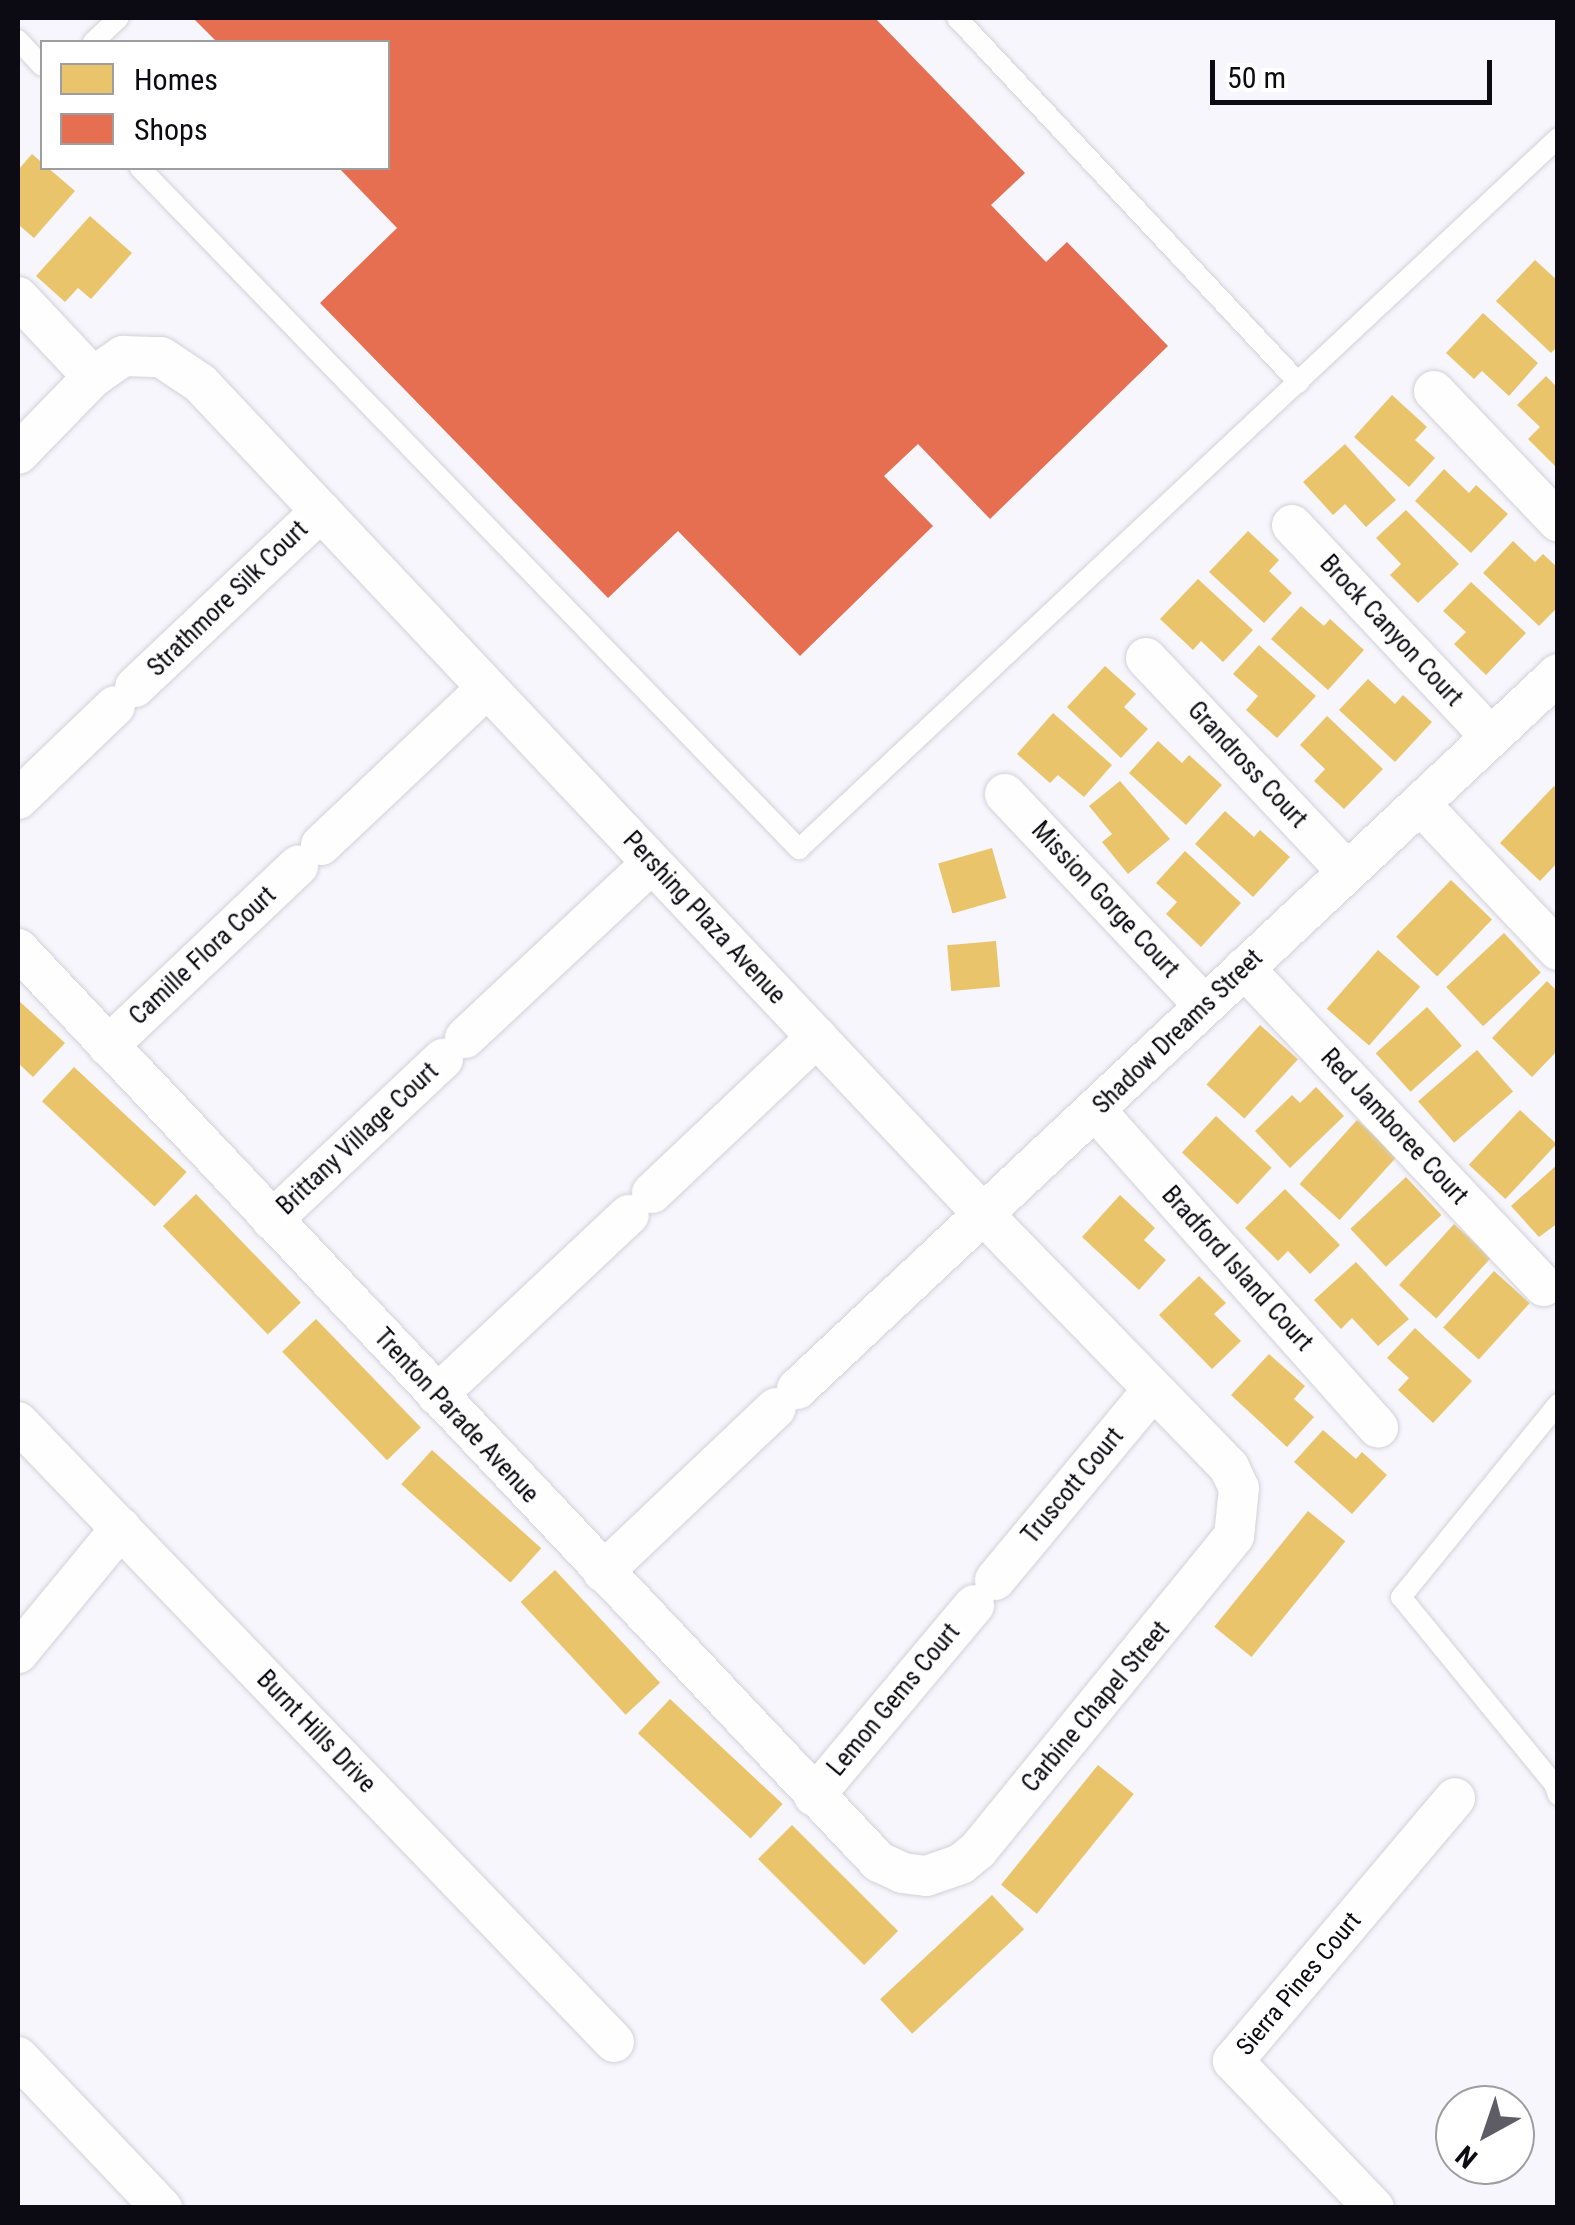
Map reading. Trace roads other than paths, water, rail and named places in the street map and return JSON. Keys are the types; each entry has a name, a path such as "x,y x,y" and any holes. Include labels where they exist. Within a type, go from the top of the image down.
{"street":[{"path":"18,297 93,377 18,454"},
{"name":"Pershing Plaza Avenue","path":"93,377 124,356 160,356 200,382 1151,1392 1229,1468 1239,1488"},
{"path":"1434,390 1558,521"},
{"name":"Strathmore Silk Court","path":"18,800 321,511"},
{"name":"Brock Canyon Court","path":"1292,526 1490,737"},
{"name":"Grandross Court","path":"1146,658 1347,872"},
{"name":"Shadow Dreams Street","path":"603,1572 1558,674"},
{"name":"Camille Flora Court","path":"108,1046 487,688"},
{"name":"Mission Gorge Court","path":"1005,794 1204,1006"},
{"path":"1420,804 1558,950"},
{"name":"Brittany Village Court","path":"272,1220 652,862"},
{"name":"Trenton Parade Avenue","path":"18,949 814,1796 879,1862 903,1873"},
{"name":"Red Jamboree Court","path":"1244,968 1544,1286"},
{"path":"437,1395 817,1037"},
{"name":"Bradford Island Court","path":"1096,1111 1378,1427"},
{"name":"Truscott Court","path":"984,1592 1151,1392"},
{"name":"Burnt Hills Drive","path":"18,1422 614,2042"},
{"name":"Carbine Chapel Street","path":"903,1873 926,1876 944,1872 978,1850 1220,1558 1234,1536 1239,1488"},
{"path":"18,1652 120,1528"},
{"name":"Lemon Gems Court","path":"814,1796 984,1592"},
{"name":"Sierra Pines Court","path":"1374,2208 1233,2061 1455,1798"},
{"path":"18,2057 162,2208"}],"lane":[{"path":"95,40 119,18"},
{"path":"957,18 1300,383"},
{"path":"18,40 40,64"},
{"path":"142,170 800,849 1558,138"},
{"path":"1558,1404 1401,1597 1554,1784 1558,1795"}]}
